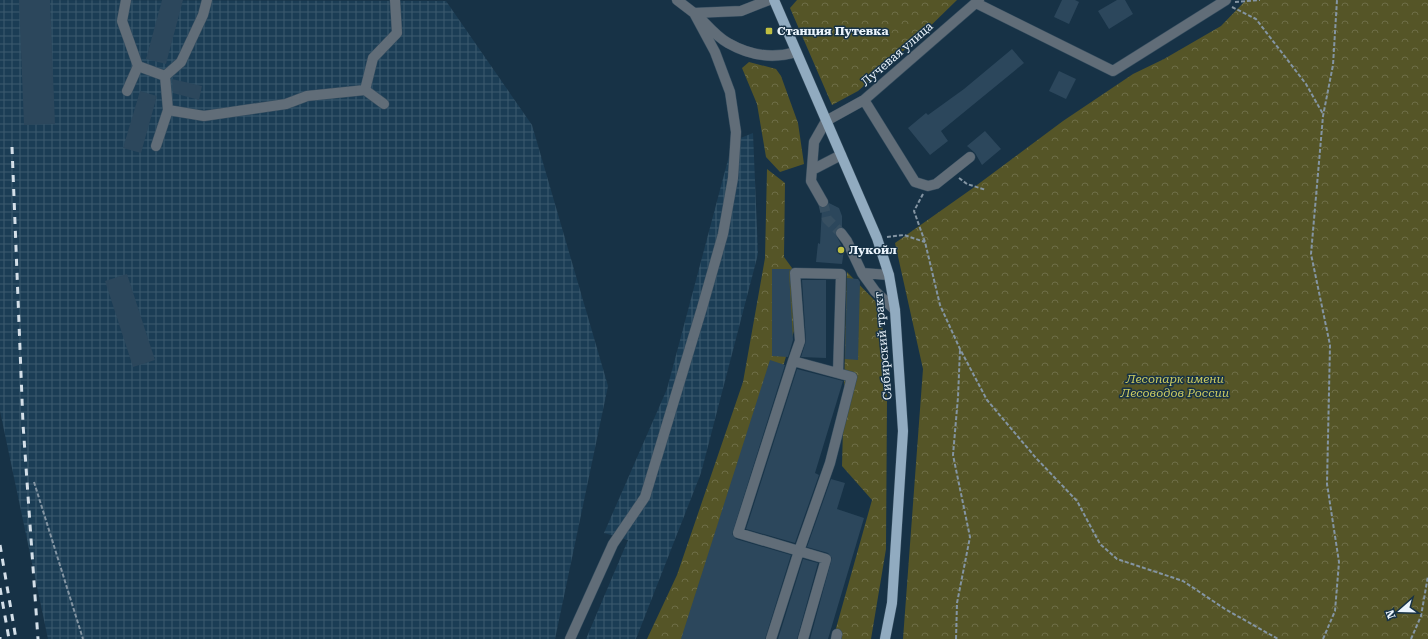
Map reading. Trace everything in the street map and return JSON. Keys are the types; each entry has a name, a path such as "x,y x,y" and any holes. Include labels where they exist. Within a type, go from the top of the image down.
{"main road":[{"name":"Сибирский тракт","path":"774,0 877,238 889,275 895,310 903,431 892,603 885,639"}],"street":[{"path":"126,0 122,21 138,66 127,91"},
{"path":"165,76 181,62 203,15 207,0"},
{"path":"365,90 373,58 397,33 395,0"},
{"path":"677,0 694,13 727,43 760,56 782,56 796,52"},
{"path":"694,13 741,11 769,0"},
{"path":"978,1 1113,71 1225,1"},
{"name":"Лучевая улица","path":"826,121 864,100 978,1"},
{"path":"570,639 613,544 645,497 723,234 733,178 736,132 730,92 715,52 694,13"},
{"path":"138,66 165,76"},
{"path":"156,146 168,110 165,76"},
{"path":"168,110 204,116 286,104 314,95 365,90 384,104"},
{"path":"864,100 915,182 928,186 936,184 952,173 970,157"},
{"path":"823,202 811,181 814,142 826,121"},
{"path":"812,170 841,155"},
{"path":"841,233 847,241 862,273 875,291 895,310"},
{"path":"802,639 826,559 738,534 800,341 795,273 841,274 838,373"},
{"path":"862,273 889,275"},
{"path":"772,639 799,551 830,463 852,377 793,361"}],"path":[{"path":"1225,1 1260,0"},
{"path":"1323,639 1335,611 1339,562 1326,484 1330,345 1311,254 1324,116 1333,65 1337,0"},
{"path":"1225,1 1256,19 1306,84 1324,116"},
{"path":"952,173 967,184 986,190"},
{"path":"928,186 914,211 925,242 940,305 960,349 987,400 1036,458 1077,501 1100,544 1117,559 1183,581 1225,609 1278,639"},
{"path":"877,238 904,235 925,242"},
{"path":"956,639 957,603 970,537 953,455 960,349"},
{"path":"34,482 83,639"},
{"path":"1411,639 1421,616 1428,576"}],"shaded area":[{"path":"0,0 446,1 532,125 608,386 555,639 48,639 0,411"},
{"path":"753,133 758,254 701,473 636,639 586,639 628,540 604,533 667,389 733,141"}],"green space":[{"path":"797,0 957,0 918,38 858,91 832,105 790,8"},
{"name":"Лесопарк имени Лесоводов России","path":"1246,0 1428,0 1428,639 903,639 923,369 895,243 973,188 1063,121 1133,74 1164,59 1221,26"},
{"path":"749,62 776,69 781,76 798,123 804,164 780,172 766,157 757,104 742,68"},
{"path":"767,169 785,183 784,257 792,268 794,331 737,514 692,639 647,639 677,575 743,382 765,258"},
{"path":"847,272 881,307 887,397 886,549 871,639 833,639 872,500 842,466"}],"building":[{"path":"19,0 50,0 55,124 24,125"},
{"path":"162,0 183,0 166,64 146,59"},
{"path":"1062,0 1075,0 1079,2 1069,24 1054,17"},
{"path":"1117,0 1125,0 1133,14 1109,29 1098,11"},
{"path":"1012,49 1024,63 941,131 948,141 930,155 908,128 926,113 928,115 964,89"},
{"path":"1059,71 1076,79 1066,99 1049,91"},
{"path":"172,79 202,86 199,100 173,93"},
{"path":"140,91 157,96 141,153 123,148"},
{"path":"985,131 1001,149 982,165 975,153 967,146"},
{"path":"829,203 839,208 842,216 842,227 837,228 835,233 844,250 842,264 816,262 818,243 820,244 822,208 827,207"},
{"path":"772,269 790,269 793,340 788,357 772,356"},
{"path":"127,274 155,360 133,367 105,281"},
{"path":"847,278 858,279 860,282 858,360 845,359"},
{"path":"802,280 826,280 826,358 801,357 806,341"},
{"path":"770,360 785,365 732,534 736,539 791,555 765,639 681,639"},
{"path":"797,369 843,381 815,473 819,475 795,543 746,529"},
{"path":"831,479 845,483 837,509 864,518 828,639 810,639 832,558 828,553 807,547"},
{"path":"803,559 818,563 797,639 778,639"}],"tunnel":[{"path":"823,202 827,219 841,233"}],"railway":[{"path":"12,147 23,424 38,639"},
{"path":"0,545 16,639"},
{"path":"0,588 9,639"}],"place":[{"name":"Станция Путевка","path":"769,31"},
{"name":"Лукойл","path":"841,250"}]}
